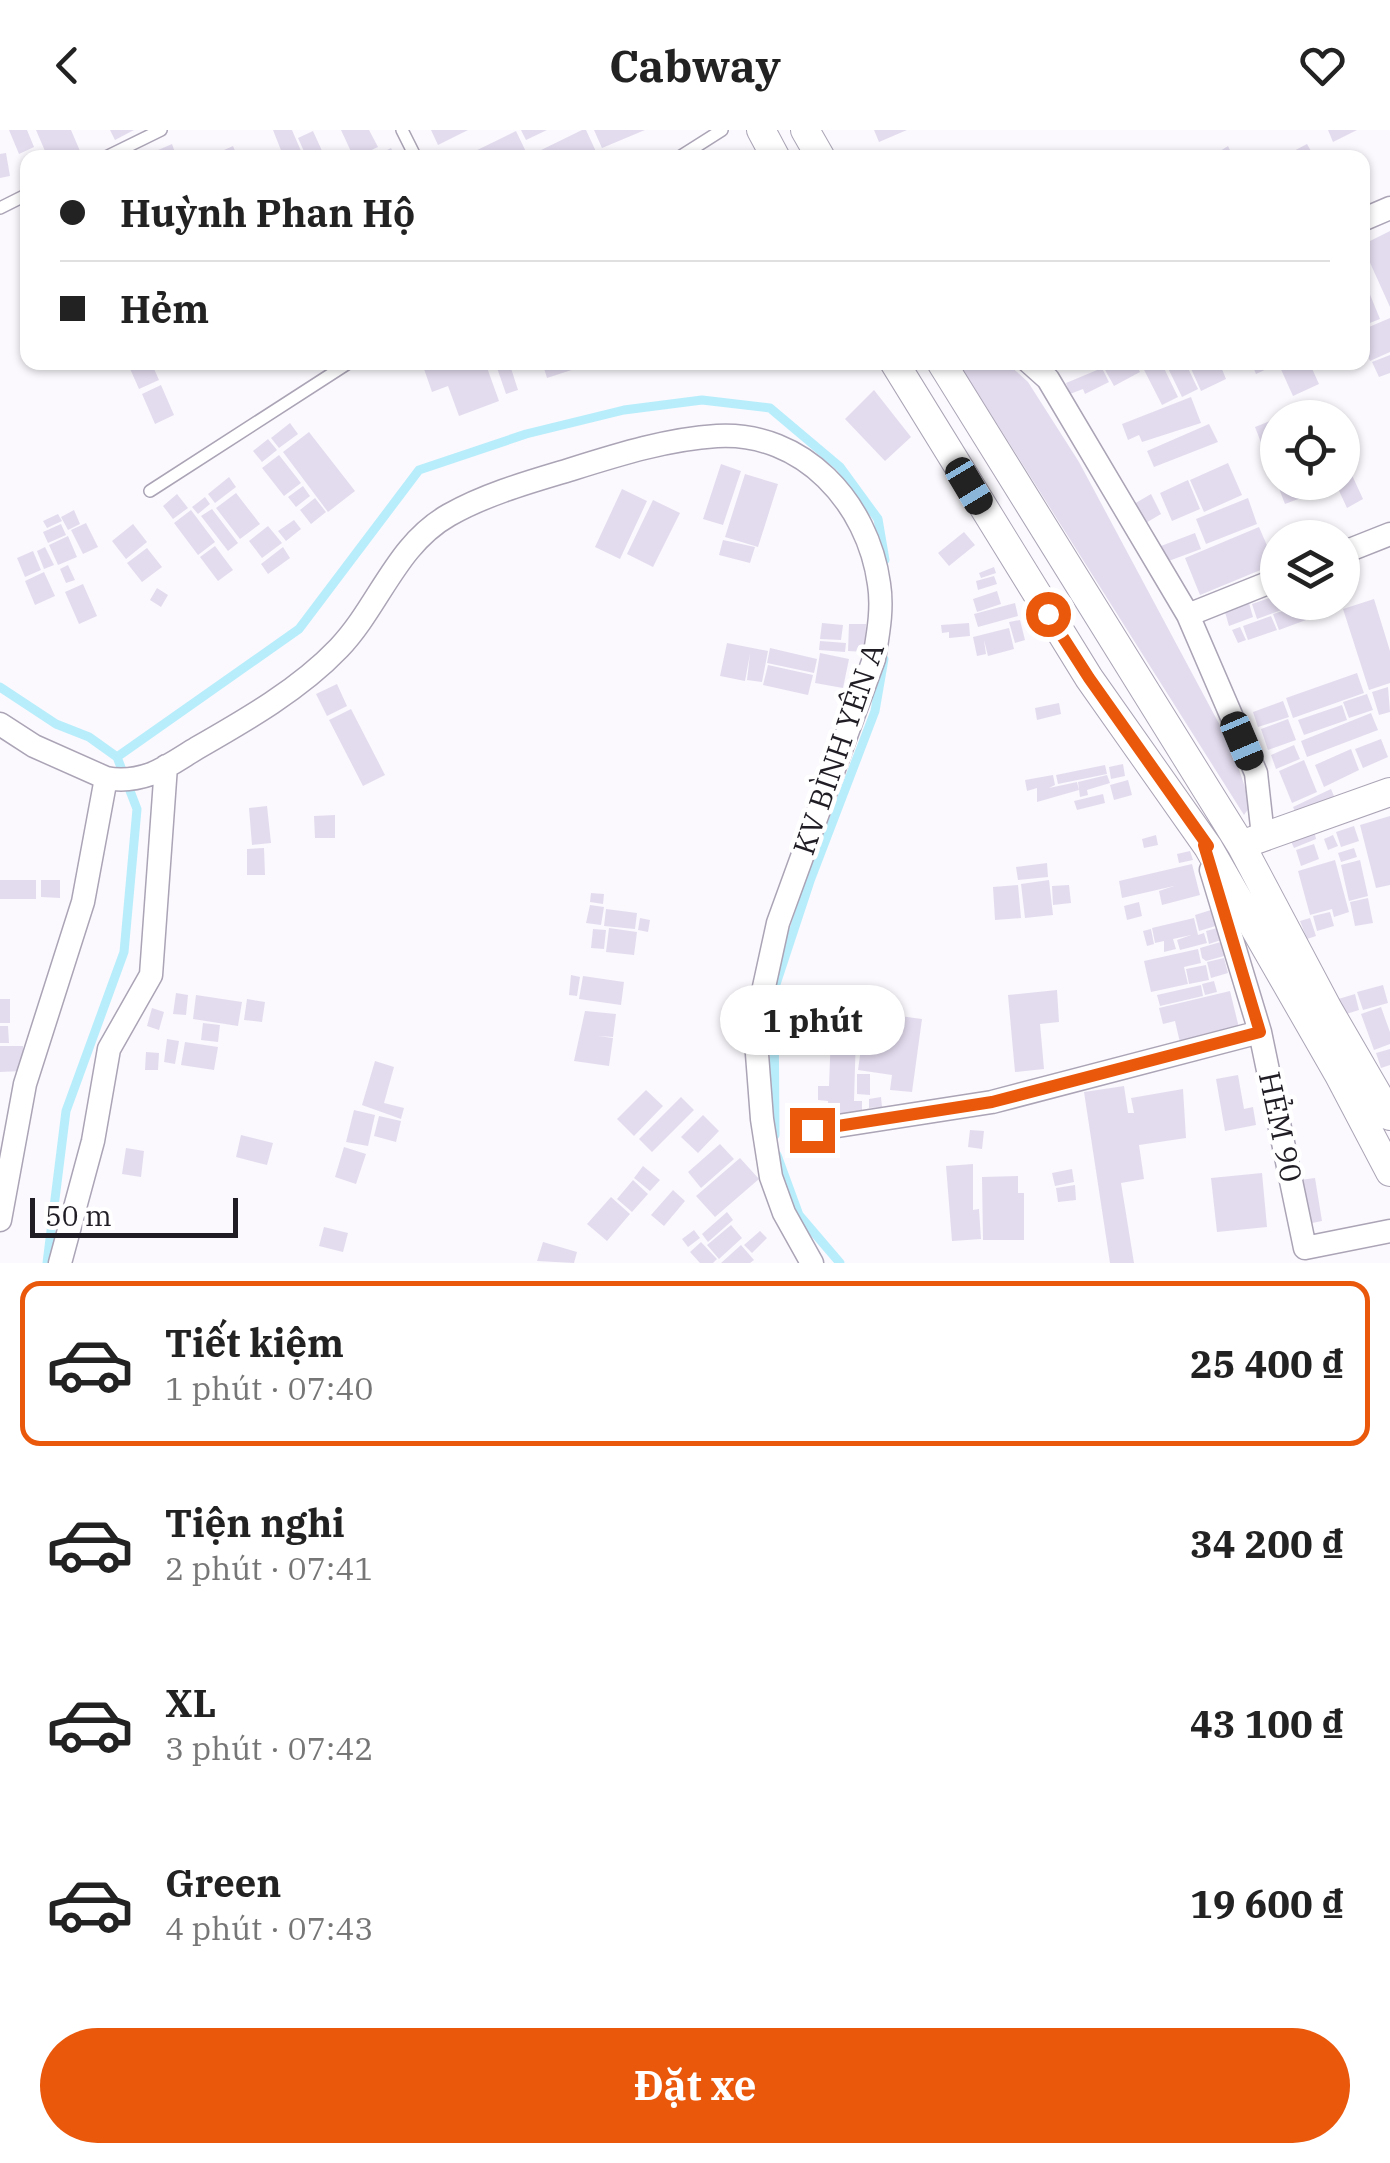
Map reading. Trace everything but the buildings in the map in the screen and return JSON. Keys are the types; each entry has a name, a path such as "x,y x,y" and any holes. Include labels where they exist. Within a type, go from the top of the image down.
{"street":[{"path":"899,370 1089,678 1208,846 1390,1172"},
{"path":"946,370 1252,841 1328,1008 1390,1116"},
{"path":"1038,370 1048,379 1188,615 1256,772 1252,841"},
{"name":"KV BÌNH YÊN A","path":"111,779 160,769 234,726 310,674 340,647 407,551 427,530 451,514 520,485 627,452 717,436 770,443 820,470 841,492 874,556 880,587 880,622 862,697 778,923 755,1028 771,1177 784,1214 812,1263"},
{"path":"1360,546 1390,534"},
{"path":"1188,615 1260,587"},
{"path":"0,724 34,746 111,779 83,902 25,1084 0,1220"},
{"path":"60,1263 94,1141 108,1049 152,975 160,769"},
{"path":"1208,846 1252,841 1390,792"},
{"name":"HẺM 90","path":"1208,846 1204,845 1260,1032 1308,1258 1390,1231"},
{"path":"812,1130 992,1102 1260,1032"}],"lane":[{"path":"120,150 161,130"},
{"path":"691,150 722,130"},
{"path":"150,490 338,370"}],"waterway":[{"path":"0,687 117,757 299,629 419,470 526,434 624,410 702,400 770,408 840,467 878,519 885,560"},
{"path":"775,1135 774,990 810,881 875,711 884,659"},
{"path":"47,1263 66,1111 124,952 137,809 117,757"},
{"path":"777,1155 799,1215 840,1263"}],"route":[{"path":"812,1130 992,1102 1260,1032 1204,845 1208,846 1048,614"}]}
